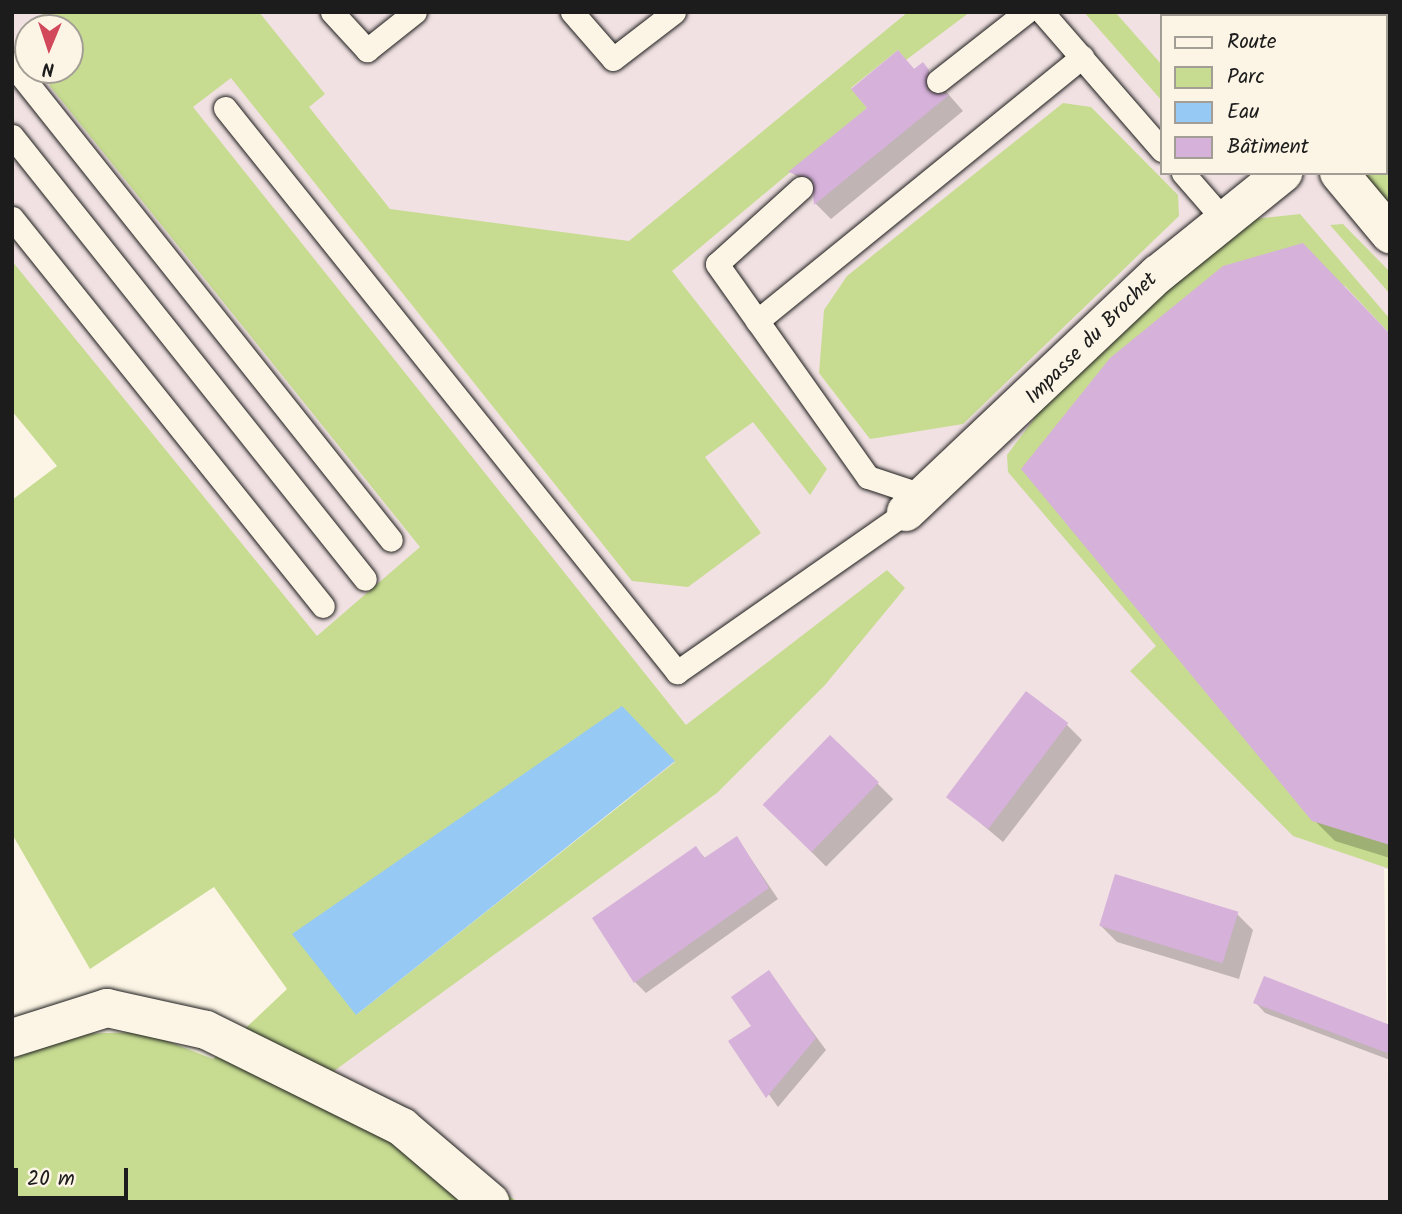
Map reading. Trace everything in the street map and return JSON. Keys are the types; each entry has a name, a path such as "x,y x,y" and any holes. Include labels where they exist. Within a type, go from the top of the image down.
{"street":[{"name":"Impasse du Brochet","path":"916,504 1158,274 1280,175"},
{"path":"1341,175 1390,234"},
{"path":"12,1038 107,1008 206,1030 402,1127 490,1202"}],"lane":[{"path":"332,12 367,50 415,12"},
{"path":"572,12 613,59 674,12"},
{"path":"938,81 1026,12"},
{"path":"1042,12 1160,148"},
{"path":"757,321 1082,57"},
{"path":"12,64 391,540"},
{"path":"225,108 677,672 916,504 868,477 717,264 801,188"},
{"path":"12,136 365,579"},
{"path":"1184,175 1224,220"},
{"path":"12,218 323,607"}],"shaded area":[{"path":"12,12 1227,12 1160,14 1160,175 1363,175 1390,207 1390,869 1384,869 1390,1202 518,1202 333,1071 717,793 353,794 12,411"}],"green space":[{"path":"40,12 259,12 325,94 309,107 390,209 629,241 908,12 970,12 906,60 898,50 851,88 867,108 672,271 827,469 810,495 753,422 705,457 761,533 688,587 632,581 231,78 193,107 686,725 887,570 905,588 825,685 717,793 334,1071 518,1202 12,1202 12,1059 71,1034 144,1032 213,1059 287,989 214,887 90,969 12,834 12,500 57,466 12,411 12,261 317,636 420,547 49,85 84,84 84,14","holes":["621,707 675,762 356,1015"]},
{"path":"1084,12 1115,12 1160,63 1160,99"},
{"path":"1388,36 1390,38 1390,207 1363,175 1388,175"},
{"path":"1063,103 1091,107 1178,195 1179,216 963,424 870,439 819,373 824,310 847,276"},
{"path":"1300,214 1390,319 1390,334 1345,286 1297,282 1390,812 1390,869 1293,836 1130,671 1156,646 1008,472 1007,455 1070,371 1245,220"},
{"path":"1343,224 1390,272 1390,294 1330,225"}],"water":[{"path":"622,706 675,761 356,1015 292,934"}],"building":[{"path":"898,50 914,69 923,62 929,70 927,90 949,95 814,205 812,179 788,172 867,108 851,89"},
{"path":"1303,243 1390,334 1390,845 1312,821 1021,469 1110,358 1223,266"},
{"path":"1026,691 1068,723 988,829 946,797"},
{"path":"830,735 879,782 812,852 763,805"},
{"path":"737,836 769,888 634,983 592,918 696,846 704,858"},
{"path":"1115,874 1238,912 1223,963 1099,926"},
{"path":"769,970 816,1038 766,1098 728,1041 751,1026 731,997"},
{"path":"1264,976 1390,1025 1390,1054 1253,1003"}]}
